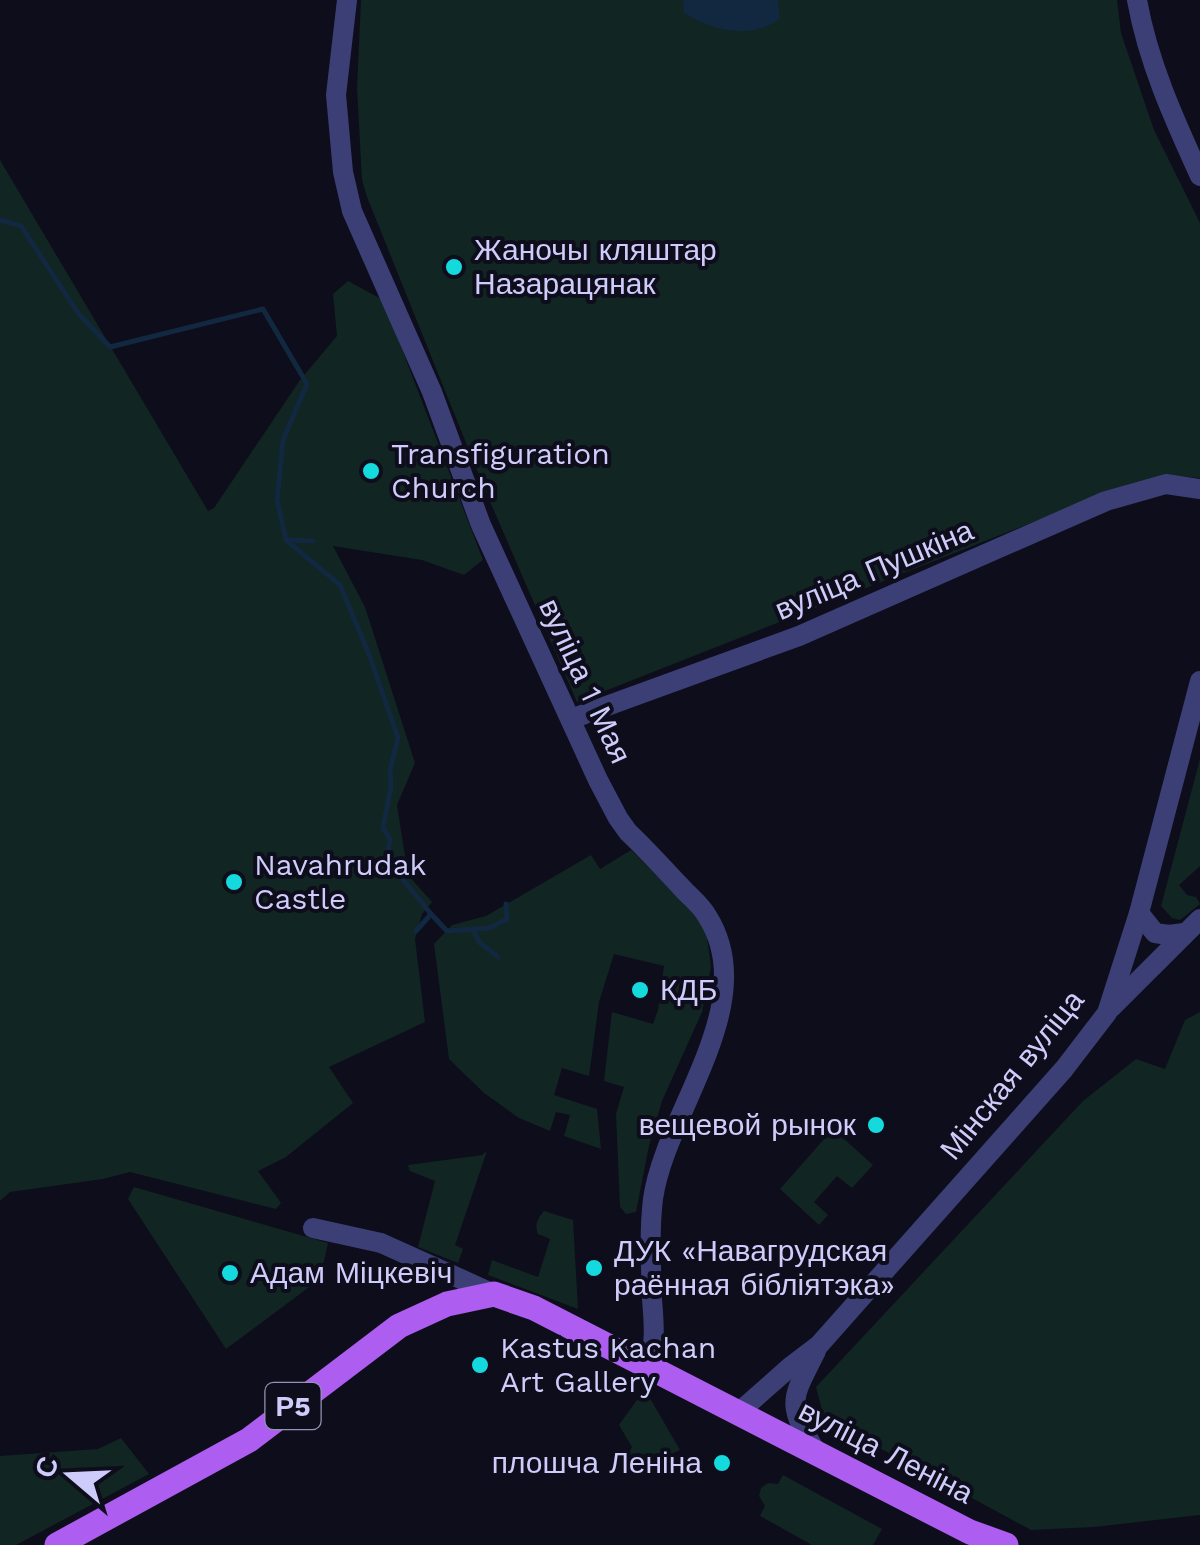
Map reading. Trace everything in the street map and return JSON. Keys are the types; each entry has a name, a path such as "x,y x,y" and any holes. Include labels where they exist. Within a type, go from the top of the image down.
{"main road":[{"name":"вуліца Леніна","path":"494,1294 534,1308 979,1539 1006,1545"},
{"name":"Р5","path":"57,1545 248,1440 399,1326 447,1304 494,1294"}],"street":[{"name":"вуліца 1 Мая","path":"347,0 336,95 343,172 352,211 432,392 509,590 618,818 706,912 718,934 724,964 721,1008 662,1160 654,1196 650,1234 654,1346 648,1367"},
{"path":"1137,0 1164,98 1200,176"},
{"name":"вуліца Пушкіна","path":"571,719 800,636 1106,501 1166,484 1200,490"},
{"name":"Мінская вуліца","path":"738,1413 819,1345 1064,1068 1107,1013 1139,913 1200,681"},
{"path":"1139,913 1155,933 1169,935 1192,926"},
{"path":"1107,1013 1192,926"},
{"path":"314,1228 381,1243 494,1294"},
{"name":"Мінская вуліца","path":"816,1452 794,1409 796,1394 819,1345"}],"green space":[{"path":"361,0 683,0 685,13 779,19 778,0 1117,0 1121,33 1154,130 1200,223 1200,478 1169,475 1107,493 577,702 485,490 367,197 362,180 357,88"},
{"path":"0,160 208,511 214,508 300,380 337,336 333,294 348,281 383,300 483,560 464,575 422,560 333,546 365,607 415,763 397,805 408,875 432,902 422,914 415,939 425,1022 329,1067 353,1103 286,1157 258,1171 281,1203 276,1209 130,1172 10,1192 0,1201"},
{"path":"1200,759 1200,866 1179,885 1200,904 1180,920 1172,918 1161,906"},
{"path":"631,850 699,917 707,937 711,966 702,1012 662,1101 636,1212 626,1214 620,1207 616,1114 624,1087 604,1081 612,1012 653,1024 664,966 614,954 599,1002 589,1076 562,1068 554,1095 597,1109 601,1149 564,1136 570,1115 556,1112 550,1131 519,1118 484,1093 449,1059 434,944 452,925 486,916 591,855 600,869"},
{"path":"1200,1012 1200,1515 1031,1530 824,1418 816,1387 1083,1101 1136,1059 1165,1069 1185,1020"},
{"path":"833,1129 873,1165 852,1188 837,1176 814,1202 828,1215 819,1225 780,1189"},
{"path":"487,1151 455,1245 463,1249 458,1263 418,1247 435,1181 410,1171 408,1165 482,1155"},
{"path":"134,1187 328,1243 320,1279 226,1349 128,1199"},
{"path":"544,1211 573,1220 578,1309 488,1275 492,1260 538,1277 550,1239 537,1230 537,1221"},
{"path":"642,1393 647,1393 680,1450 626,1475 612,1458 632,1447 619,1425"},
{"path":"121,1438 149,1474 16,1545 0,1545 0,1456 98,1449"},
{"path":"783,1475 882,1529 873,1545 812,1545 760,1516 765,1506 759,1496 761,1488 768,1483 778,1484"}],"water":[{"path":"683,0 778,0 780,19 756,29 732,31 684,13"}],"waterway":[{"path":"0,220 21,226 78,313 110,347 263,309 307,384 283,440 277,500 286,540 340,585 398,738 383,828 390,839 387,860 431,914 416,931"},
{"path":"286,540 313,541"},
{"path":"431,914 447,931 489,928 507,919 506,904"},
{"path":"473,930 480,943 498,957"}],"place":[{"name":"Жаночы кляштар Назарацянак","path":"454,267"},
{"name":"Transfiguration Church","path":"371,471"},
{"name":"Navahrudak Castle","path":"234,882"},
{"name":"КДБ","path":"640,990"},
{"name":"вещевой рынок","path":"876,1125"},
{"name":"ДУК «Навагрудская раённая бібліятэка»","path":"594,1268"},
{"name":"Адам Міцкевіч","path":"230,1273"},
{"name":"Kastus Kachan Art Gallery","path":"480,1365"},
{"name":"плошча Леніна","path":"722,1463"}]}
